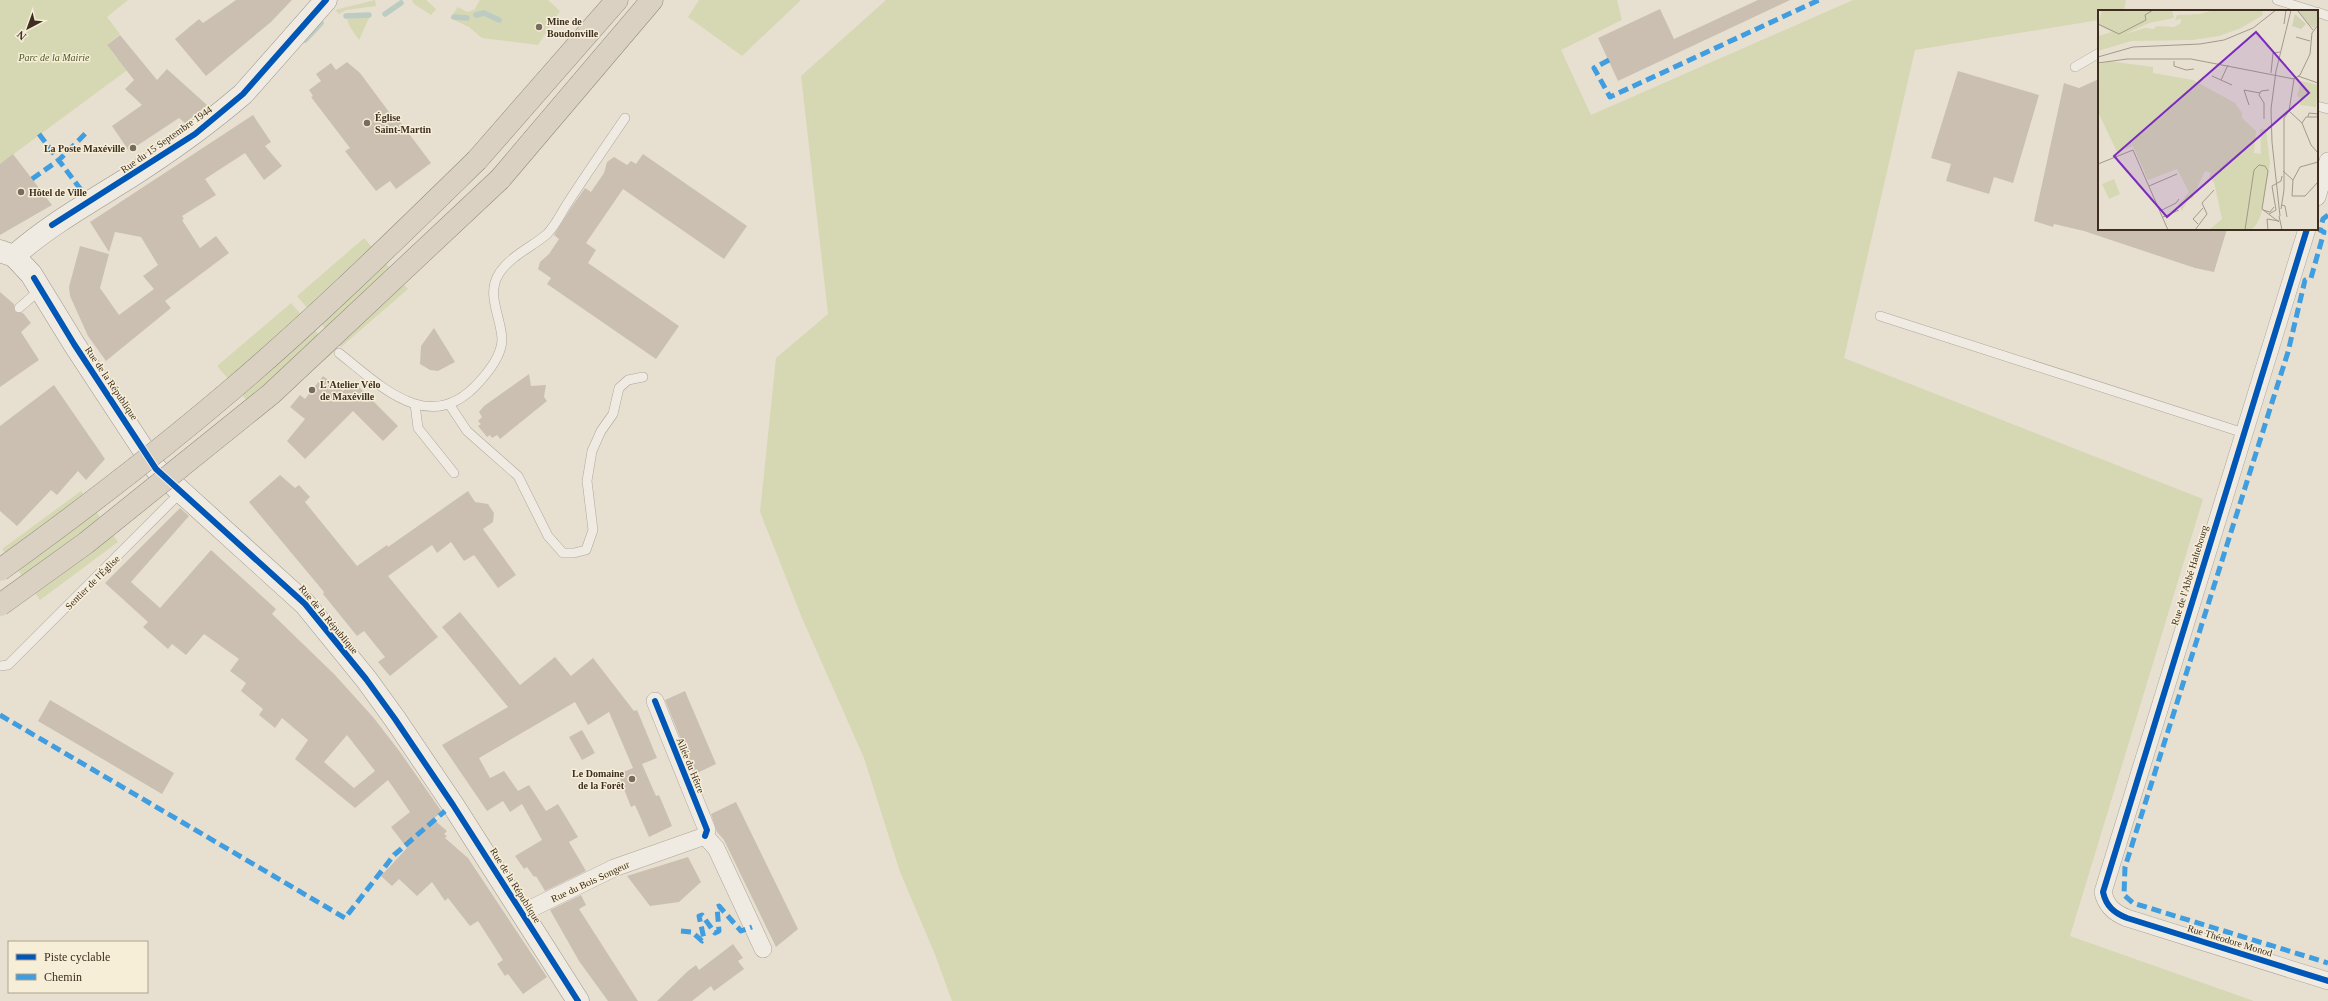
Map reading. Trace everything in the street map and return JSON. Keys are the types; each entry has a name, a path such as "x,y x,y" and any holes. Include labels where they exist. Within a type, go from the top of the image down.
{"highway":[{"path":"0,570 127,476 230,391 312,319 477,160 617,0"},
{"path":"0,605 86,543 271,394 500,179 652,0"}],"street":[{"name":"Rue du 15 Septembre 1944","path":"7,253 195,134 246,90 326,0"},
{"path":"2318,194 2328,161"},
{"name":"Rue de l'Abbé Haltebourg","path":"2127,918 2116,914 2108,906 2103,892 2103,885 2307,230"},
{"name":"Rue de la République","path":"7,253 24,264 74,344 156,469 306,604 396,719 578,1001"},
{"name":"Allée du Hêtre","path":"655,701 707,830 705,836"},
{"path":"705,836 716,848 763,949"},
{"name":"Rue du Bois Songeur","path":"522,913 614,868 705,836"},
{"name":"Rue Théodore Monod","path":"2127,918 2328,981"}],"lane":[{"path":"2277,0 2310,10"},
{"path":"2318,12 2328,16"},
{"path":"2076,67 2098,54"},
{"path":"2318,106 2328,109"},
{"path":"339,353 378,384 415,404 426,408 449,404 471,392 496,361 502,340 493,302 494,284 500,272 512,259 548,233 625,118"},
{"path":"19,308 41,289"},
{"path":"1880,316 2244,433"},
{"path":"449,404 467,431 518,476 548,536 563,553 574,553 586,550 593,530 587,481 592,451 601,431 613,414 619,388 628,380 643,377"},
{"path":"415,404 418,428 454,473"},
{"name":"Sentier de l'Église","path":"0,666 8,665 181,492"}],"green space":[{"name":"Parc de la Mairie","path":"0,0 128,0 107,17 120,34 107,45 117,59 121,56 130,68 0,164"},
{"path":"375,0 376,6 346,10 339,14 335,10"},
{"path":"412,0 426,0 436,9 431,15 414,4"},
{"path":"480,0 548,0 560,11 538,45 482,38 469,27 450,18 458,7 467,12 474,10"},
{"path":"699,0 801,0 742,56 688,17"},
{"path":"886,0 1617,0 1622,20 1561,50 1591,115 1853,0 2126,0 2124,10 2098,10 2098,20 1915,50 1844,358 2203,499 2070,936 2254,1001 952,1001 934,952 900,872 864,758 802,618 760,512 776,358 828,314 801,76"},
{"path":"370,16 359,40 350,27 347,19"},
{"path":"364,238 408,289 341,347 297,296"},
{"path":"291,303 334,352 260,416 217,366"},
{"path":"81,491 118,542 40,600 2,549"}],"building":[{"path":"236,0 292,0 271,22 206,76 175,39 199,19 203,23"},
{"path":"1758,0 1790,0 1618,81 1598,38 1660,9 1674,39"},
{"path":"120,35 157,80 167,69 207,105 185,123 179,118 129,151 112,126 142,105 125,89 134,80 107,45"},
{"name":"Église Saint-Martin","path":"347,62 360,73 392,116 395,115 431,163 396,189 390,181 376,191 345,151 350,148 311,97 313,96 309,90 321,81 316,74 331,63 336,70"},
{"path":"1958,71 2039,95 2013,183 1994,177 1989,194 1946,181 1951,164 1931,158"},
{"path":"2098,79 2098,230 2227,230 2214,272 2195,268 2084,231 2054,224 2053,227 2034,221 2064,83 2079,88"},
{"path":"253,115 271,142 265,146 282,166 264,180 245,153 205,179 216,195 182,216 184,219 182,220 200,248 216,236 229,253 165,301 171,308 106,361 88,336 70,296 69,287 80,246 109,254 100,288 119,315 154,289 143,276 158,265 141,237 115,232 109,252 90,222"},
{"name":"Hôtel de Ville","path":"13,154 52,205 0,235 0,164"},
{"path":"643,154 747,226 724,259 623,189 586,243 596,250 588,263 679,326 656,359 547,284 551,278 538,269 540,262 549,254 559,239 554,235 571,208 585,188 591,192 604,173 607,162 614,157 627,165 631,161 636,164"},
{"path":"0,292 14,304 15,312 23,313 31,323 21,332 39,360 0,387"},
{"path":"434,328 455,362 438,371 430,370 420,364 421,346"},
{"path":"529,374 531,386 546,385 544,397 547,401 500,439 497,435 492,438 490,435 487,437 478,426 481,424 478,421 482,417 479,412 484,406"},
{"path":"323,376 343,391 353,381 398,426 383,441 353,411 305,459 287,441 305,419 290,407 300,395 305,399"},
{"path":"54,385 105,459 86,480 78,471 57,495 51,490 17,526 0,511 0,426"},
{"path":"280,475 295,488 299,485 310,497 305,502 357,566 387,545 388,547 468,491 475,502 488,504 494,513 493,522 483,529 516,575 498,588 474,555 464,561 451,542 437,553 432,545 388,576 438,637 390,676 378,662 385,657 364,631 357,636 323,594 324,592 249,502"},
{"path":"180,508 189,516 131,582 160,608 211,550 276,609 272,614 334,674 373,717 400,752 442,812 433,819 447,831 444,834 447,836 445,838 468,858 547,977 523,994 508,974 505,976 497,964 503,960 478,921 470,926 448,898 445,901 432,882 417,896 399,879 392,886 381,876 407,848 391,827 410,812 388,780 355,808 295,759 308,740 282,718 275,728 259,715 263,709 241,691 246,683 230,671 239,659 204,634 186,655 172,644 168,649 143,627 148,622 105,583","holes":["347,735 375,771 354,788 324,762"]},
{"path":"460,612 520,685 555,657 571,676 593,658 634,711 637,710 657,758 642,764 656,796 659,795 672,826 649,837 635,805 631,807 618,774 633,768 609,712 588,725 575,702 479,758 490,778 504,771 518,791 529,785 546,811 558,804 578,837 569,842 586,871 545,891 536,876 534,877 527,867 524,869 515,856 542,840 522,804 510,812 503,801 487,811 442,745 508,707 442,627"},
{"path":"685,691 716,764 695,774 665,700"},
{"path":"50,700 174,773 162,794 38,721"},
{"path":"582,730 595,753 582,760 569,737"},
{"path":"736,802 798,929 776,947 724,840 717,832 711,814"},
{"path":"688,857 701,882 679,902 650,906 627,876"},
{"path":"581,895 586,905 579,909 638,1001 608,1001 579,961 550,910"},
{"path":"733,944 743,958 738,961 744,969 714,991 711,986 692,1001 657,1001 696,965 699,970"}],"waterway":[{"path":"385,14 401,3"},
{"path":"476,15 484,13 499,20"},
{"path":"346,16 369,15"},
{"path":"454,17 467,18"},
{"path":"305,40 321,23"}],"marked path":[{"path":"1609,60 1594,68 1610,97 1819,0"},
{"path":"32,179 59,160 86,133"},
{"path":"39,134 82,191"},
{"path":"2328,215 2323,219 2320,230 2324,232 2311,278 2305,280 2288,352 2125,867 2124,895 2133,903 2328,963"},
{"path":"0,715 345,918 394,855 445,811"},
{"path":"681,931 692,932 702,941 704,939 699,916 702,915 715,933 719,931 717,907 719,906 741,931 752,927"}],"cycle path":[{"path":"52,225 195,134 243,94 326,0"},
{"path":"2307,230 2103,892 2108,905 2118,914 2127,918 2328,981"},
{"path":"34,278 74,344 156,469 305,604 366,679 453,805 578,1001"},
{"path":"655,701 707,830 705,836"}],"place":[{"name":"Mine de Boudonville","path":"539,27"},
{"name":"Église Saint-Martin","path":"367,123"},
{"name":"La Poste Maxéville","path":"133,148"},
{"name":"Hôtel de Ville","path":"21,192"},
{"name":"L'Atelier Vélo de Maxéville","path":"312,390"},
{"name":"Le Domaine de la Forêt","path":"632,779"}]}
